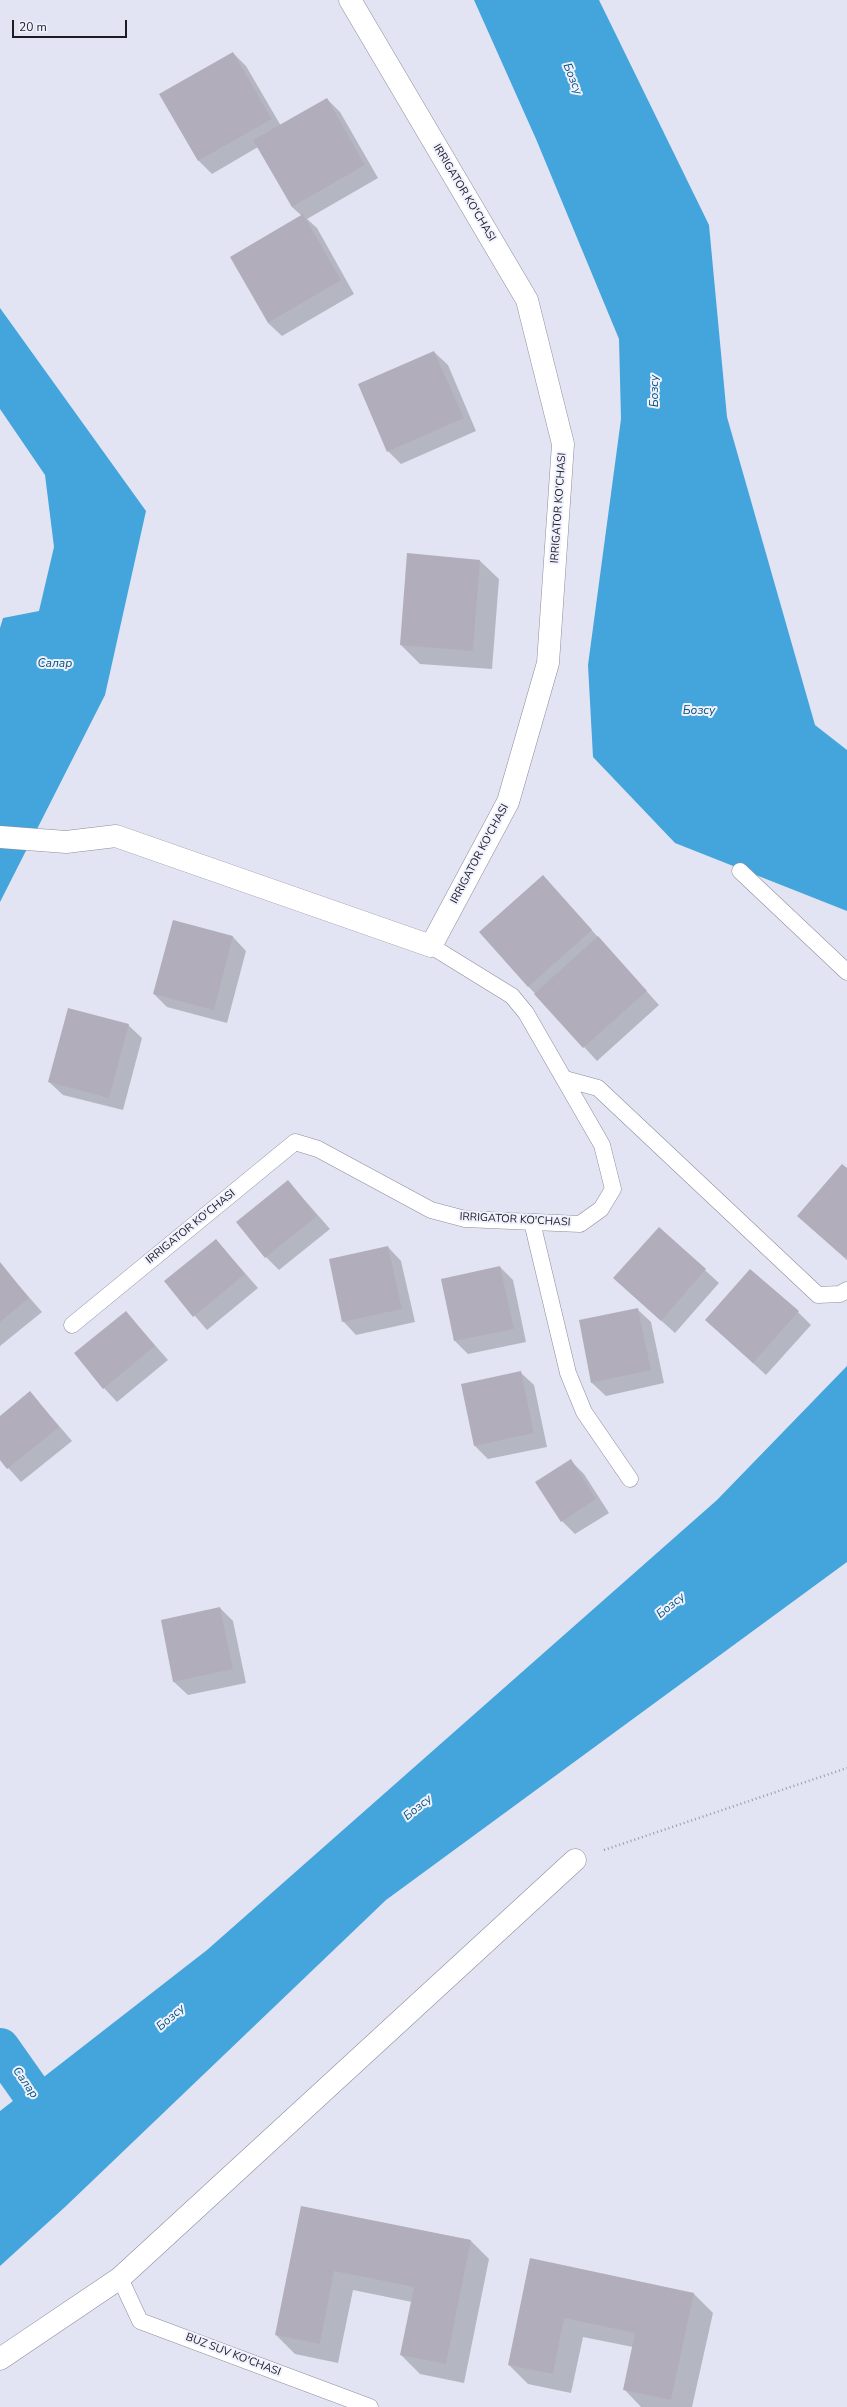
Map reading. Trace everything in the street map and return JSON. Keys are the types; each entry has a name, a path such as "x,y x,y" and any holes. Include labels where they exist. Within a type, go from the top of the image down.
{"street":[{"name":"IRRIGATOR KO'CHASI","path":"0,837 66,842 116,836 431,946 508,802 548,663 563,444 527,300 350,0"},
{"path":"0,2359 120,2278 575,1860"}],"lane":[{"path":"740,871 847,972"},
{"name":"IRRIGATOR KO'CHASI","path":"72,1325 295,1142 318,1149 431,1210 465,1219 580,1224 601,1209 613,1189 602,1145 526,1013 512,996 431,946"},
{"path":"565,1079 598,1088 818,1294 840,1294 847,1290"},
{"path":"532,1222 568,1373 584,1412 630,1479"},
{"name":"BUZ SUV KO'CHASI","path":"120,2278 140,2321 370,2407"}],"path":[{"path":"575,1860 847,1768"}],"water":[{"name":"Бозсу","path":"474,0 599,0 709,225 727,417 815,725 847,750 847,911 675,843 593,757 588,665 621,419 619,339 536,139"},
{"name":"Салар","path":"0,308 146,511 105,695 0,902 0,628 3,618 39,611 54,547 45,475 0,409"},
{"name":"Бозсу","path":"847,1366 847,1562 386,1900 65,2207 0,2266 0,2111 207,1950 717,1500"}],"building":[{"path":"233,52 272,119 198,161 159,94"},
{"path":"327,98 365,165 292,207 253,140"},
{"path":"303,214 341,280 268,323 230,257"},
{"path":"434,351 464,418 387,452 358,384"},
{"path":"407,553 480,560 473,651 400,645"},
{"path":"543,875 592,930 528,987 479,932"},
{"path":"173,920 233,936 214,1010 153,994"},
{"path":"598,936 647,991 583,1048 534,994"},
{"path":"68,1008 129,1024 109,1098 48,1082"},
{"path":"842,1164 847,1168 847,1256 845,1258 797,1216"},
{"path":"288,1180 317,1216 265,1258 236,1222"},
{"path":"659,1227 706,1269 661,1321 613,1278"},
{"path":"216,1239 245,1274 193,1317 164,1281"},
{"path":"388,1246 402,1309 342,1322 329,1259"},
{"path":"0,1262 29,1298 0,1322"},
{"path":"500,1266 514,1329 454,1341 441,1279"},
{"path":"750,1269 799,1311 753,1363 705,1320"},
{"path":"638,1308 651,1370 591,1383 579,1320"},
{"path":"126,1311 155,1346 103,1389 74,1353"},
{"path":"521,1371 534,1433 474,1446 461,1384"},
{"path":"30,1391 59,1427 7,1469 0,1460 0,1416"},
{"path":"571,1459 596,1499 561,1522 535,1482"},
{"path":"220,1607 233,1669 173,1682 161,1620"},
{"path":"301,2206 471,2240 446,2364 400,2355 414,2287 334,2271 320,2344 275,2335"},
{"path":"530,2258 694,2293 671,2400 623,2390 635,2333 564,2318 553,2374 508,2365"}],"waterway":[{"name":"Салар","path":"0,2048 50,2119"}]}
